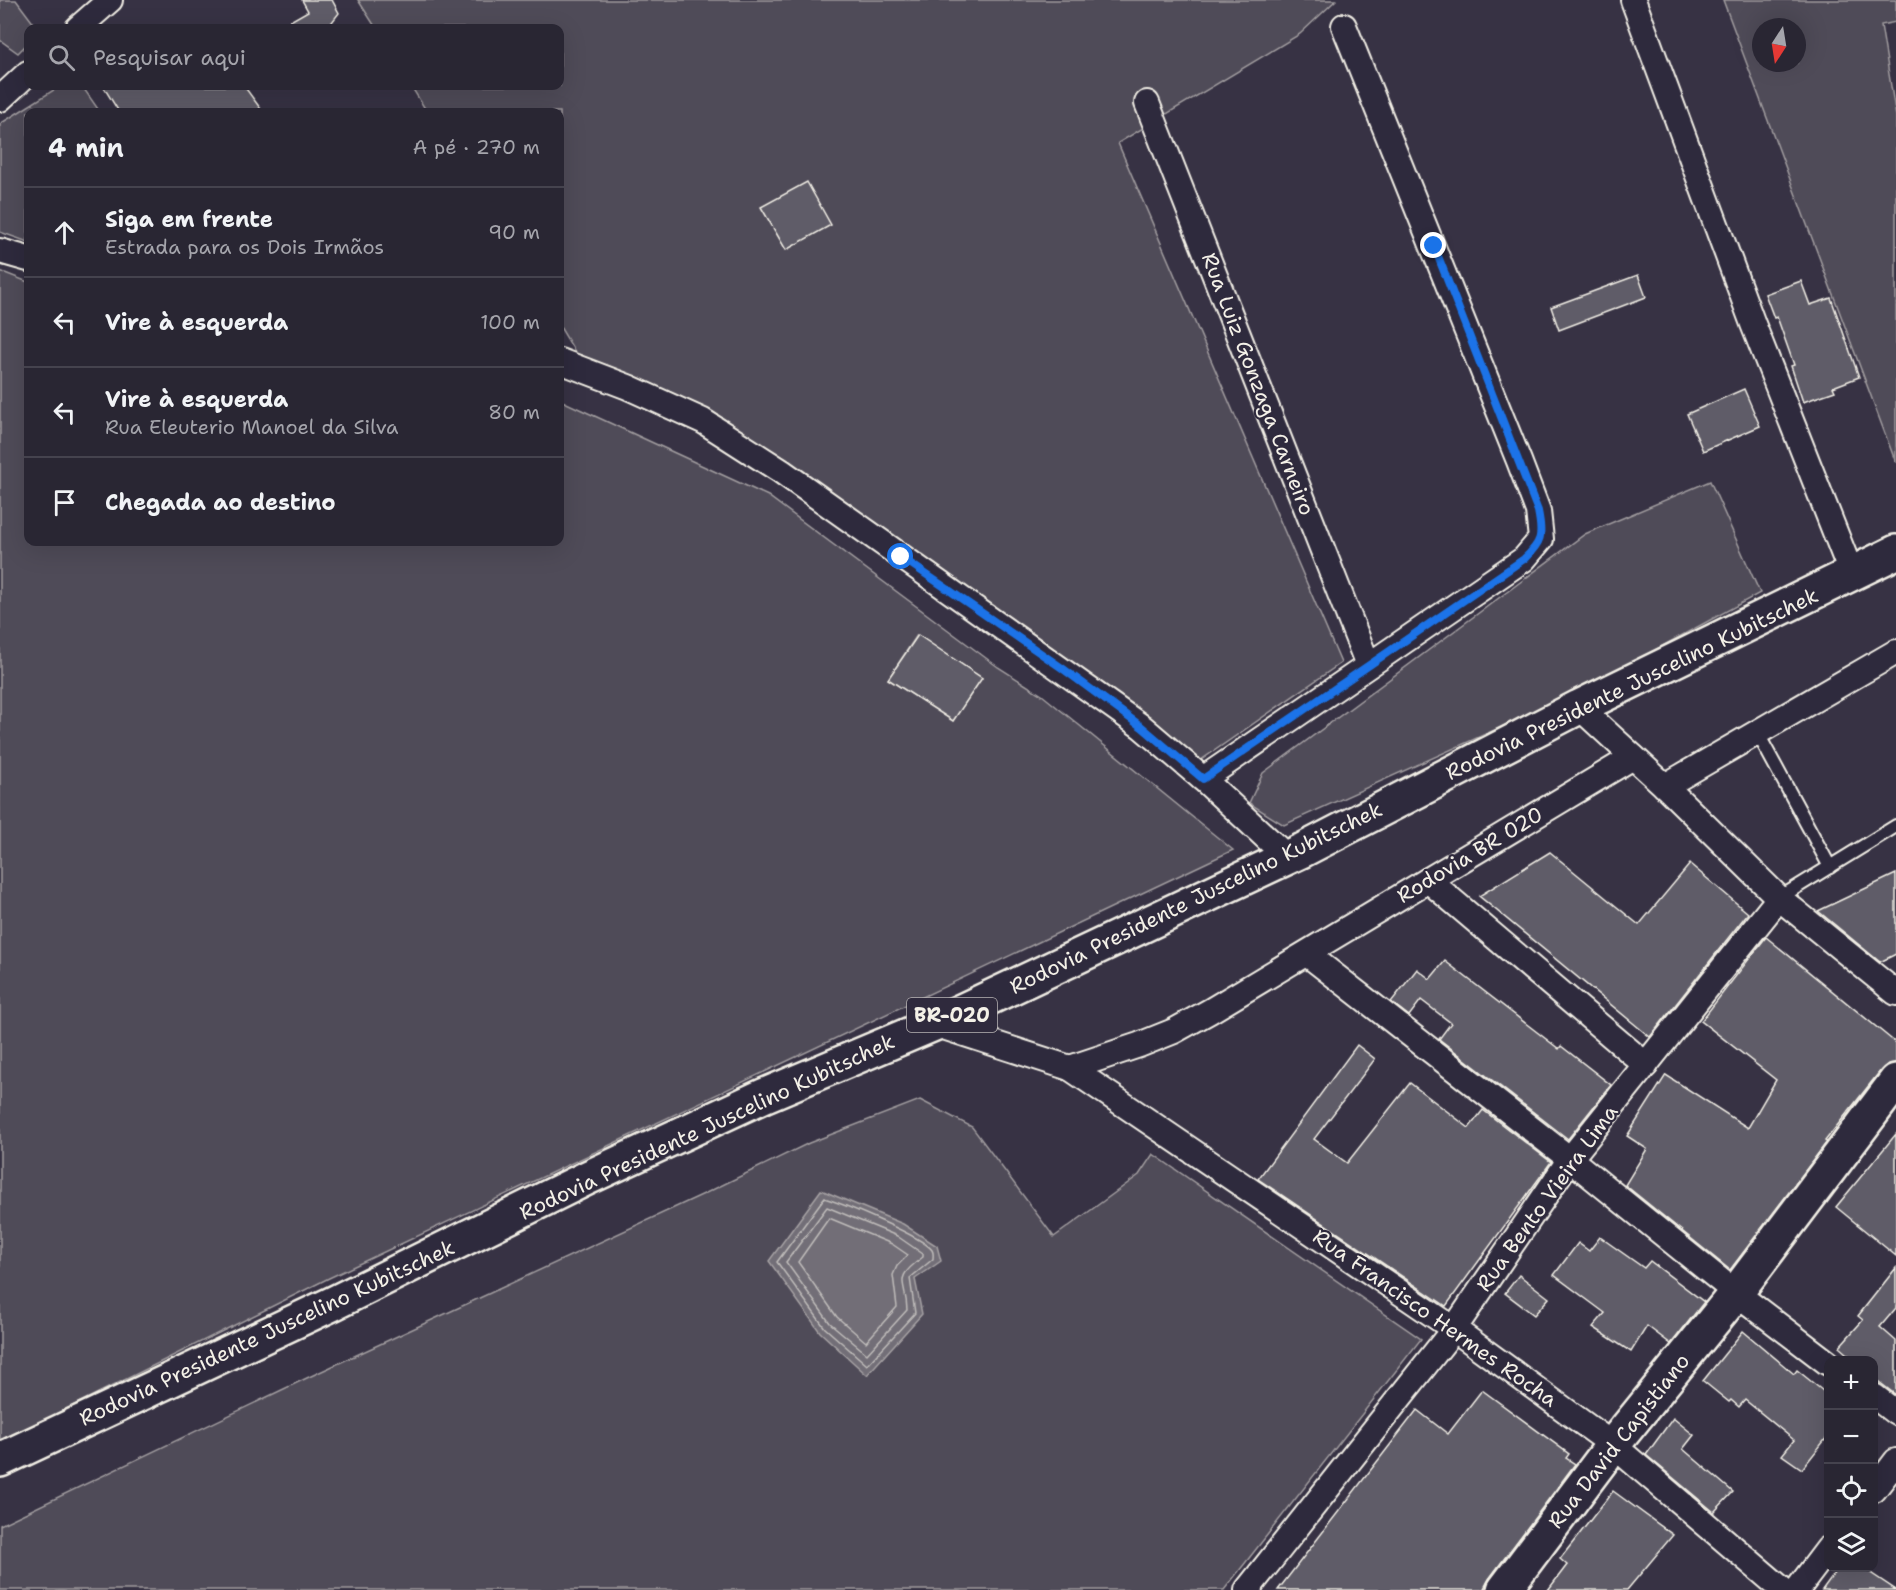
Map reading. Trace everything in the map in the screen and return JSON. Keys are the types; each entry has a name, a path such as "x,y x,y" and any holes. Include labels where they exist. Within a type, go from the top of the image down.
{"main road":[{"name":"Rodovia Presidente Juscelino Kubitschek","path":"0,1460 334,1303 587,1179 722,1116 934,1024 1287,857 1580,707 1896,552"},
{"name":"Rua David Capistiano","path":"1504,1590 1613,1445 1736,1293 1896,1081"}],"street":[{"path":"83,24 110,0"},
{"path":"1633,0 1753,324 1852,575"},
{"path":"1203,779 1524,559 1541,539 1538,511 1519,461 1344,26"},
{"path":"0,99 24,77"},
{"name":"Rua Luiz Gonzaga Carneiro","path":"1147,103 1368,665"},
{"path":"0,251 24,258"},
{"path":"564,363 628,387 703,422 781,471 1142,727 1203,779 1287,857"},
{"path":"1665,786 1896,652"},
{"path":"1580,707 1665,786 1779,898 1896,993"},
{"name":"Rodovia BR 020","path":"1070,1068 1139,1045 1174,1030 1307,954 1633,757"},
{"path":"1428,880 1646,1065"},
{"name":"Rua Bento Vieira Lima","path":"1247,1590 1454,1329 1570,1159 1779,898"},
{"path":"1307,954 1824,1360"},
{"name":"Rua Francisco Hermes Rocha","path":"934,1024 1070,1068 1454,1329 1613,1445 1784,1590"},
{"path":"1878,1399 1896,1413"},
{"path":"1878,1485 1896,1461"},
{"path":"1797,1590 1824,1554"}],"lane":[{"path":"1757,732 1830,867"},
{"path":"1779,898 1896,826"}],"shaded area":[{"path":"0,0 16,0 34,24 24,24 24,47 18,53 0,40"},
{"path":"358,0 1336,0 1300,34 1118,143 1341,663 1198,762 704,409 578,357 564,334 564,108 425,108 413,90 564,90 564,24 373,24"},
{"path":"1723,0 1896,0 1896,22 1881,25 1896,117 1896,463"},
{"path":"54,90 85,90 97,108 25,108"},
{"path":"24,109 24,241 0,232 0,124"},
{"path":"0,271 24,280 24,546 564,546 564,402 768,496 998,667 1042,695 1233,850 329,1278 0,1442","holes":["917,635 982,678 953,721 888,679"]},
{"path":"1710,481 1760,593 1572,695 1284,825 1249,803 1263,773 1585,534"},
{"path":"920,1100 972,1127 1054,1237 1139,1175 1153,1154 1421,1339 1224,1590 0,1590 0,1525 309,1377 809,1143"}],"water":[{"path":"821,1190 903,1224 937,1246 941,1261 915,1279 922,1314 867,1375 820,1332 769,1261"}],"building":[{"path":"302,0 332,0 339,13 332,24 285,24 308,11"},
{"path":"105,90 247,90 260,108 117,108"},
{"path":"807,182 831,225 786,250 761,207"},
{"path":"1638,275 1646,297 1559,330 1551,307"},
{"path":"1801,281 1810,305 1831,298 1859,377 1833,387 1835,391 1803,402 1791,366 1794,365 1777,317 1774,318 1765,294"},
{"path":"1744,389 1760,426 1703,451 1687,414"},
{"path":"918,635 982,678 953,721 888,679"},
{"path":"1550,852 1639,925 1690,864 1748,913 1650,1037 1479,896"},
{"path":"1896,874 1896,954 1880,962 1818,911"},
{"path":"1766,937 1896,1043 1896,1063 1888,1064 1881,1070 1825,1141 1827,1142 1730,1270 1625,1185 1647,1149 1627,1136 1666,1075 1748,1128 1776,1080 1701,1021"},
{"path":"1445,961 1559,1049 1561,1046 1611,1085 1568,1139 1439,1039 1451,1023 1421,1000 1409,1016 1391,1002 1417,969 1430,979"},
{"path":"1357,1045 1375,1059 1314,1139 1347,1163 1410,1083 1469,1128 1483,1110 1551,1162 1446,1306 1258,1179"},
{"path":"1896,1134 1896,1256 1836,1207"},
{"path":"1600,1237 1644,1268 1650,1261 1704,1302 1671,1344 1647,1326 1631,1352 1593,1327 1605,1313 1554,1275 1578,1243 1589,1251"},
{"path":"1896,1268 1896,1308 1880,1327 1896,1341 1896,1395 1878,1381 1878,1356 1849,1356 1839,1347 1863,1320 1858,1316"},
{"path":"1519,1275 1549,1298 1534,1315 1505,1293"},
{"path":"1743,1331 1794,1374 1797,1370 1824,1392 1824,1441 1802,1469 1782,1455 1794,1440 1745,1400 1739,1407 1731,1400 1729,1402 1703,1381"},
{"path":"1482,1390 1569,1454 1566,1458 1575,1464 1483,1590 1278,1590 1417,1410 1448,1434"},
{"path":"1673,1418 1694,1435 1683,1449 1733,1492 1714,1512 1646,1455"},
{"path":"1613,1491 1673,1535 1627,1590 1548,1590 1567,1565 1560,1559"},
{"path":"1835,1572 1869,1572 1896,1590 1822,1590"}],"route":[{"path":"901,557 1062,668 1142,727 1203,779 1524,559 1541,539 1538,511 1434,246"}]}
